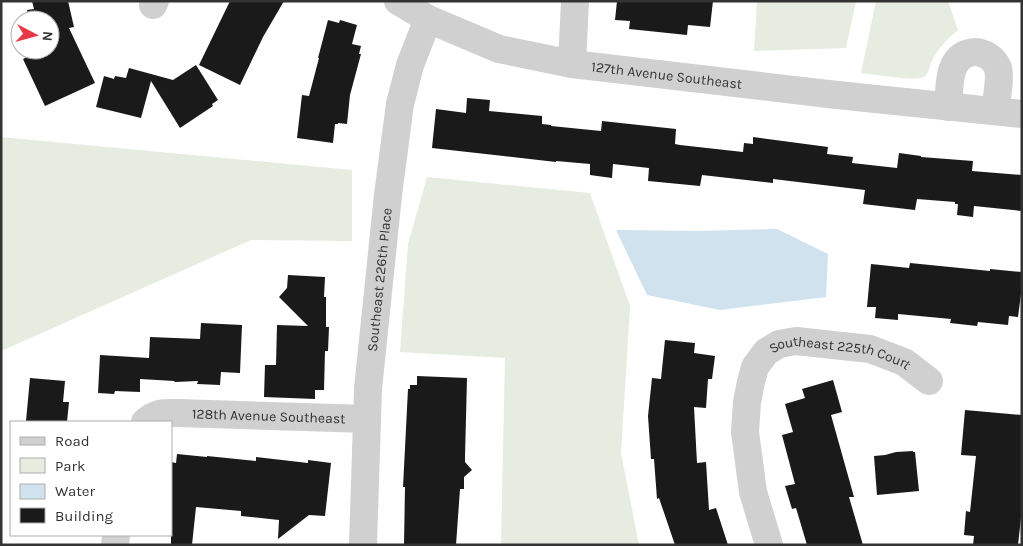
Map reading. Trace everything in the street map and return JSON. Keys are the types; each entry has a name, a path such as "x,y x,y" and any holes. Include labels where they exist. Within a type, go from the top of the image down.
{"street":[{"name":"127th Avenue Southeast","path":"398,1 428,19 499,49 572,64 828,94 1022,114"},
{"path":"572,64 575,1"},
{"name":"Southeast 226th Place","path":"363,545 368,388 388,195 400,104 410,65 428,19"},
{"path":"948,107 952,73 955,64 961,57 969,53 978,52 987,55 994,61 998,69 999,78 995,112"},
{"name":"Southeast 225th Court","path":"769,545 753,492 745,432 747,402 751,382 755,367 766,352 779,344 796,340 870,350 904,362 929,381"},
{"name":"128th Avenue Southeast","path":"146,421 151,416 161,413 178,412 367,419"}],"green space":[{"path":"757,1 856,1 846,48 754,51"},
{"path":"876,1 948,1 958,30 939,49 924,77 904,78 861,73"},
{"path":"1,137 352,170 352,241 251,240 1,351"},
{"path":"427,177 590,193 630,306 621,453 639,545 501,545 505,358 400,352 408,244"}],"water":[{"path":"777,229 828,254 826,297 720,310 647,295 616,230 700,231"}],"building":[{"path":"32,1 68,1 74,27 69,28 95,83 45,106 23,60 60,60 60,10 27,10 34,9"},
{"path":"230,1 284,1 263,37 240,85 199,65"},
{"path":"617,1 713,1 710,27 688,25 687,35 629,29 630,21 615,20"},
{"path":"328,20 339,23 340,20 357,25 352,44 361,46 359,54 361,54 350,95 347,124 335,124 333,143 297,138 302,95 309,96"},
{"path":"196,65 218,100 212,104 213,106 180,128 151,81 141,118 96,107 104,76 114,79 115,76 126,78 129,68 173,80"},
{"path":"467,98 490,100 489,111 542,116 542,124 551,126 601,131 602,121 676,129 675,144 680,145 743,152 744,143 753,144 753,137 828,147 827,154 853,157 852,163 897,168 899,153 921,157 973,161 972,171 1022,175 1022,211 974,206 973,217 957,215 958,204 955,204 955,202 917,199 915,210 863,204 865,190 773,179 773,183 702,175 700,186 648,181 649,168 613,164 612,178 590,175 590,164 432,148 436,109 466,113"},
{"path":"910,263 990,271 990,269 1022,272 1018,317 1009,316 1008,325 978,322 977,326 950,323 951,319 898,314 898,320 875,318 876,307 867,307 871,264 909,268"},
{"path":"288,275 325,277 326,327 329,327 328,351 325,351 324,390 315,390 315,399 264,397 265,365 276,365 277,325 308,326 279,297 287,288"},
{"path":"201,323 242,325 240,373 221,372 220,385 197,384 198,381 175,382 140,379 140,392 115,391 114,394 98,393 100,355 149,358 150,337 200,339"},
{"path":"665,340 695,343 694,353 715,356 712,379 708,379 706,408 694,407 697,463 706,462 709,510 716,508 728,545 675,545 659,498 657,499 654,459 651,459 648,416 652,378 661,379"},
{"path":"417,376 467,378 465,462 472,470 464,477 464,489 460,489 456,545 404,545 405,487 403,487 408,389 410,389 410,385 417,385"},
{"path":"30,378 65,381 63,402 69,402 67,421 26,421"},
{"path":"833,380 842,412 831,415 854,497 849,497 863,545 807,545 796,508 792,509 785,486 795,484 782,435 793,432 785,404 805,398 802,389"},
{"path":"965,410 1022,415 1022,509 1018,545 973,545 974,536 964,535 966,511 970,512 976,456 961,455"},
{"path":"915,452 919,491 877,495 874,456"},
{"path":"177,454 256,461 256,457 308,463 308,460 331,463 325,516 309,515 278,539 279,520 241,516 241,511 196,507 192,545 171,545 172,462 176,463"}]}
